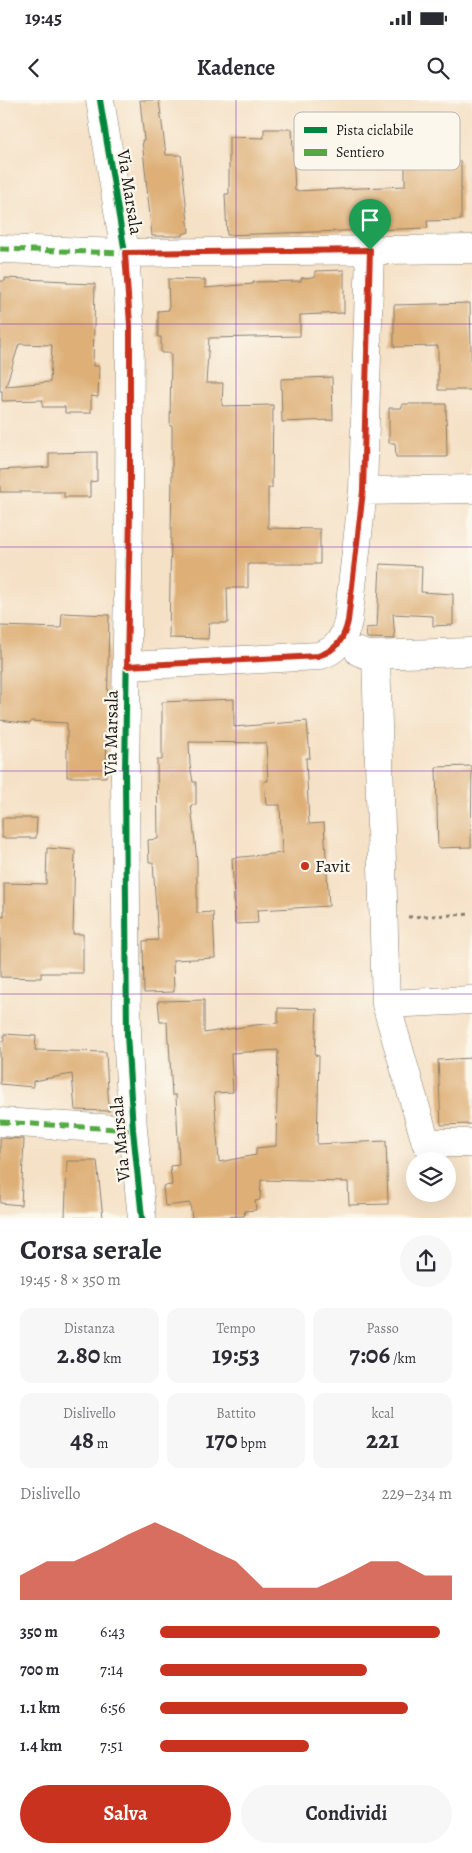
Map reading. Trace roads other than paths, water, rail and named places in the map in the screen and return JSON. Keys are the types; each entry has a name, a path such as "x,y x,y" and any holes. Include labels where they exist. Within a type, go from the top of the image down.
{"street":[{"name":"Via Marsala","path":"100,100 125,253 130,325 130,512 125,774 127,1034 133,1130 142,1218"},
{"path":"0,249 125,253 472,249"},
{"path":"127,666 318,656 327,653 339,644 346,631 348,621 363,491 370,250"},
{"path":"363,491 472,489"},
{"path":"339,644 367,655 472,652"},
{"path":"376,655 386,1004 426,1143 472,1143"},
{"path":"386,1004 472,1000"},
{"path":"0,1122 133,1130"}],"place":[{"name":"Favit","path":"305,866"}]}
